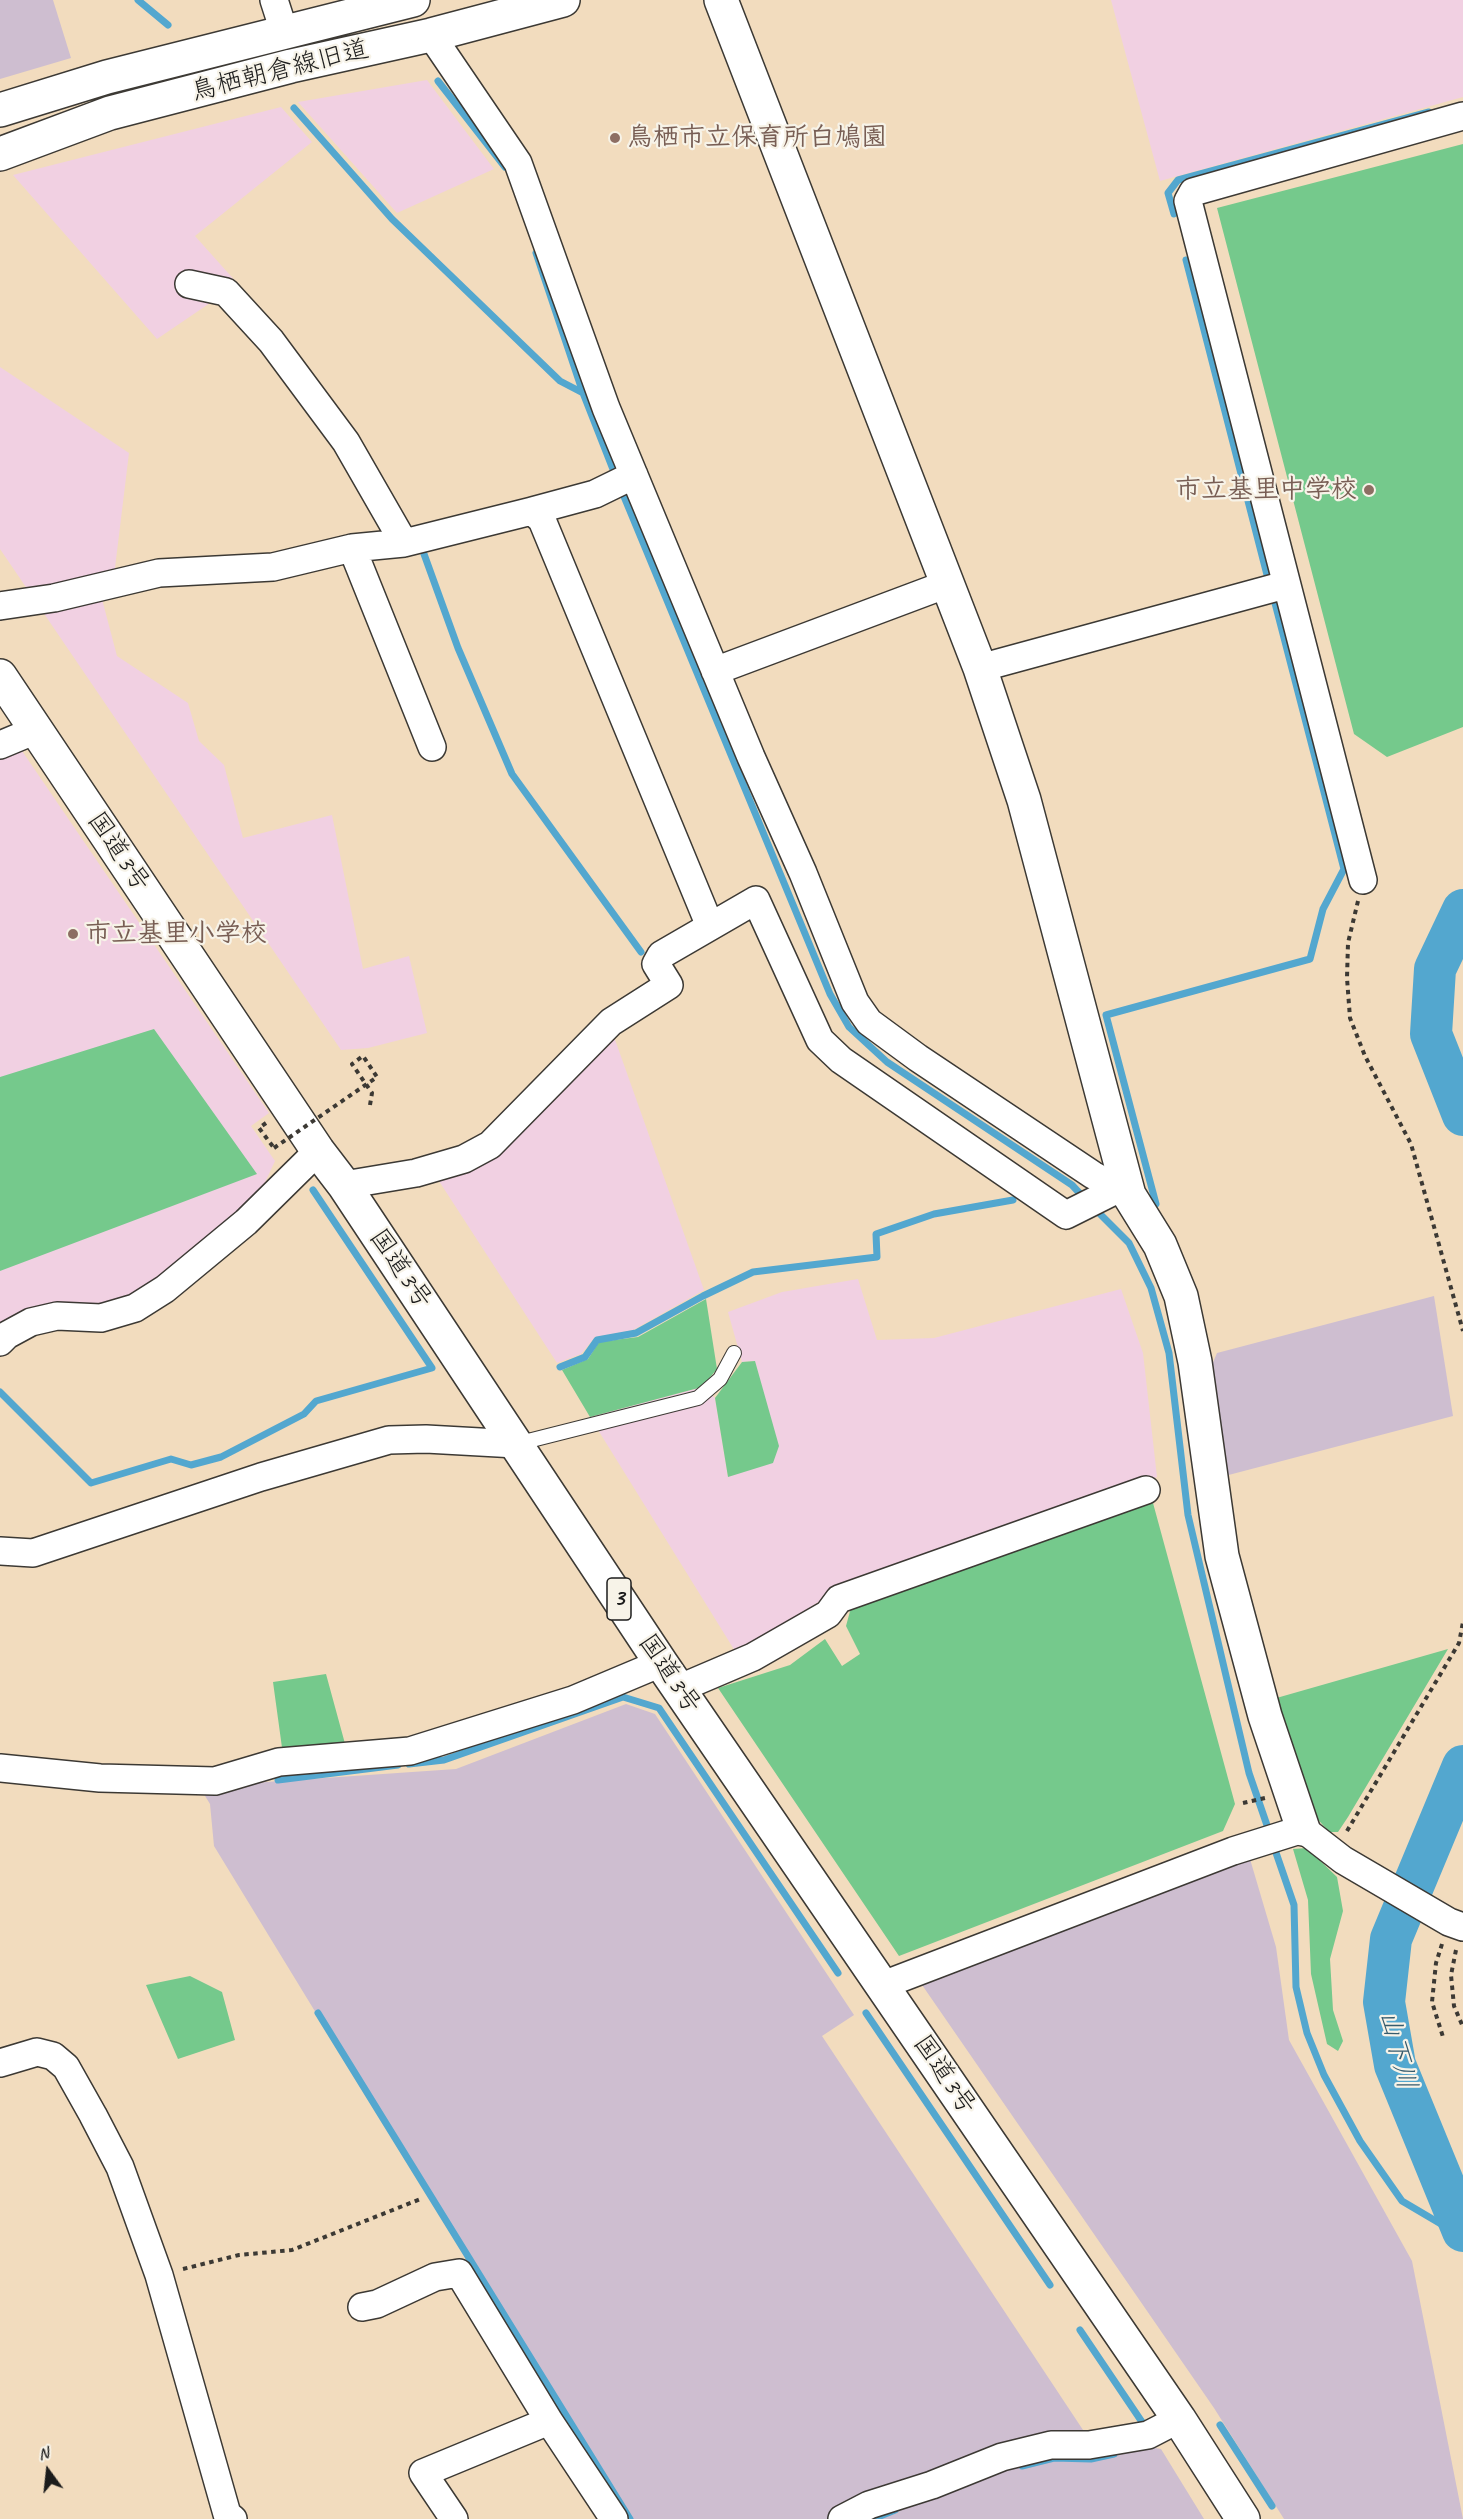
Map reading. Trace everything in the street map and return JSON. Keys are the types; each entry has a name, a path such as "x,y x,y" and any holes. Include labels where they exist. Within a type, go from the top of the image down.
{"main road":[{"name":"鳥栖朝倉線旧道","path":"0,154 110,113 291,66 431,35 563,0"},
{"path":"721,0 980,668 1024,800 1124,1192 1160,1245 1181,1296 1195,1362 1221,1556 1265,1716 1303,1829"},
{"name":"鳥栖朝倉線旧道","path":"0,110 106,77 401,1"},
{"name":"国道3号","path":"0,676 318,1151 344,1185 670,1676 1179,2419 1243,2519"}],"street":[{"path":"274,0 284,31"},
{"path":"431,35 518,163 606,408 715,671 803,873 839,968 855,1002 869,1022 1093,1175 1124,1192"},
{"path":"1364,880 1285,585 1188,201 1193,192 1463,117"},
{"path":"189,284 226,292 270,341 346,442 404,543"},
{"path":"0,606 54,598 159,573 273,567 352,548 404,543 595,494 634,475"},
{"path":"532,511 542,520 710,927"},
{"path":"352,548 432,747"},
{"path":"715,671 947,584"},
{"path":"980,668 1285,585"},
{"path":"0,745 36,730"},
{"path":"344,1185 416,1173 464,1159 490,1145 611,1022 669,985 656,964 662,955 756,900 820,1040 841,1060 1066,1215 1124,1192"},
{"path":"0,1342 7,1335 31,1322 57,1316 100,1318 135,1308 165,1289 246,1222 318,1151"},
{"path":"0,1551 33,1553 261,1477 389,1440 426,1439 516,1444"},
{"path":"0,1768 100,1778 215,1781 279,1762 410,1751 573,1700 753,1657 828,1614 839,1599 1146,1490"},
{"path":"883,1985 1247,1846 1303,1829 1338,1856 1456,1930"},
{"path":"0,2063 37,2052 53,2056 66,2067 120,2167 159,2276 227,2514 233,2519"},
{"path":"362,2307 377,2304 435,2277 459,2273 549,2421 614,2519"},
{"path":"842,2519 869,2505 932,2485 1002,2457 1051,2445 1089,2445 1148,2435 1179,2419"},
{"path":"454,2519 423,2473 549,2421"}],"lane":[{"path":"516,1444 698,1398 720,1379 734,1353"}],"path":[{"path":"1364,880 1348,943 1347,978 1350,1018 1365,1056 1411,1144 1463,1331"},
{"path":"274,1148 377,1077 363,1056 351,1064 372,1093 370,1104"},
{"path":"1338,1856 1459,1643 1463,1622"},
{"path":"1456,1930 1451,1975 1454,2006 1463,2027"},
{"path":"1443,2037 1432,2002 1433,1984 1442,1943 1456,1930"},
{"path":"159,2276 239,2255 292,2250 423,2198"}],"shaded area":[{"path":"0,0 53,0 71,58 0,79"},
{"path":"1111,0 1463,0 1463,97 1160,181"},
{"path":"427,80 494,169 397,213 298,102"},
{"path":"281,107 312,142 195,236 238,284 157,339 13,175"},
{"path":"0,367 129,453 114,576 98,584 117,656 188,703 199,741 224,765 243,838 332,815 363,969 409,956 427,1033 368,1048 341,1050 0,549"},
{"name":"市立基里小学校","path":"20,748 269,1113 251,1126 275,1161 260,1193 150,1284 131,1296 110,1302 74,1303 36,1309 4,1321 0,1325 0,756"},
{"path":"613,1034 704,1290 633,1330 595,1337 581,1354 557,1363 437,1178"},
{"path":"858,1279 877,1340 934,1338 1121,1289 1143,1353 1157,1477 835,1591 758,1642 735,1651 590,1417 702,1387 715,1398 728,1477 755,1361 742,1362 728,1312 782,1292"},
{"path":"1434,1296 1453,1416 1221,1477 1208,1374 1217,1353"},
{"path":"626,1704 655,1714 854,2015 822,2036 1087,2436 1161,2449 1204,2519 625,2519 214,1846 210,1804 202,1791 266,1782 456,1769"},
{"path":"1250,1859 1276,1947 1289,2040 1412,2261 1463,2519 1284,2519 1214,2408 920,1982"}],"green space":[{"name":"市立基里中学校","path":"1463,144 1463,727 1387,757 1354,734 1217,208"},
{"path":"154,1029 257,1174 0,1271 0,1077"},
{"path":"706,1299 717,1369 702,1387 590,1417 562,1370 588,1359 599,1342 638,1337"},
{"path":"755,1361 779,1446 773,1463 728,1477 715,1398 742,1362"},
{"path":"1153,1503 1235,1804 1223,1831 899,1956 718,1688 790,1665 825,1639 842,1666 860,1654 846,1626 852,1604"},
{"path":"1448,1649 1348,1817 1338,1832 1329,1832 1314,1815 1273,1699"},
{"path":"326,1674 347,1751 283,1755 273,1682"},
{"path":"1307,1848 1337,1877 1343,1911 1330,1959 1333,2010 1343,2041 1338,2051 1327,2044 1311,1974 1308,1900 1293,1849"},
{"path":"190,1976 222,1992 235,2040 178,2059 146,1985"}],"waterway":[{"path":"138,0 168,25"},
{"path":"438,81 505,167"},
{"path":"294,108 392,219 560,381 583,393"},
{"path":"1174,214 1168,193 1178,180 1429,112"},
{"path":"536,253 583,393 616,477"},
{"path":"1186,260 1267,575"},
{"path":"620,487 830,994 849,1027 887,1062 1072,1185 1085,1199"},
{"path":"424,554 458,648 512,774 641,952"},
{"path":"1156,1204 1106,1015 1310,959 1323,909 1344,869 1275,603"},
{"name":"山下川","path":"1463,910 1435,969 1431,1034 1463,1115"},
{"path":"0,1392 91,1483 171,1459 191,1465 221,1457 304,1414 316,1401 432,1368 313,1190"},
{"path":"560,1367 585,1357 597,1340 636,1333 703,1296 753,1272 877,1257 876,1234 934,1214 1013,1200"},
{"path":"1093,1207 1129,1243 1151,1288 1169,1353 1188,1515 1249,1773 1270,1834"},
{"path":"409,1764 444,1760 623,1697 659,1708 838,1973"},
{"path":"278,1780 398,1765"},
{"name":"山下川","path":"1463,1766 1391,1939 1384,2002 1395,2065 1463,2231"},
{"path":"1273,1844 1294,1905 1296,1987 1307,2033 1324,2075 1360,2141 1402,2201 1463,2237"},
{"path":"318,2013 630,2519"},
{"path":"866,2013 1050,2285"},
{"path":"1080,2330 1142,2422"},
{"path":"1220,2425 1272,2506"},
{"path":"1022,2466 1054,2458 1091,2459 1114,2454"},
{"path":"873,2519 895,2510"}],"place":[{"name":"鳥栖市立保育所白鳩園","path":"615,138"},
{"name":"市立基里中学校","path":"1369,490"},
{"name":"市立基里小学校","path":"73,934"}]}
